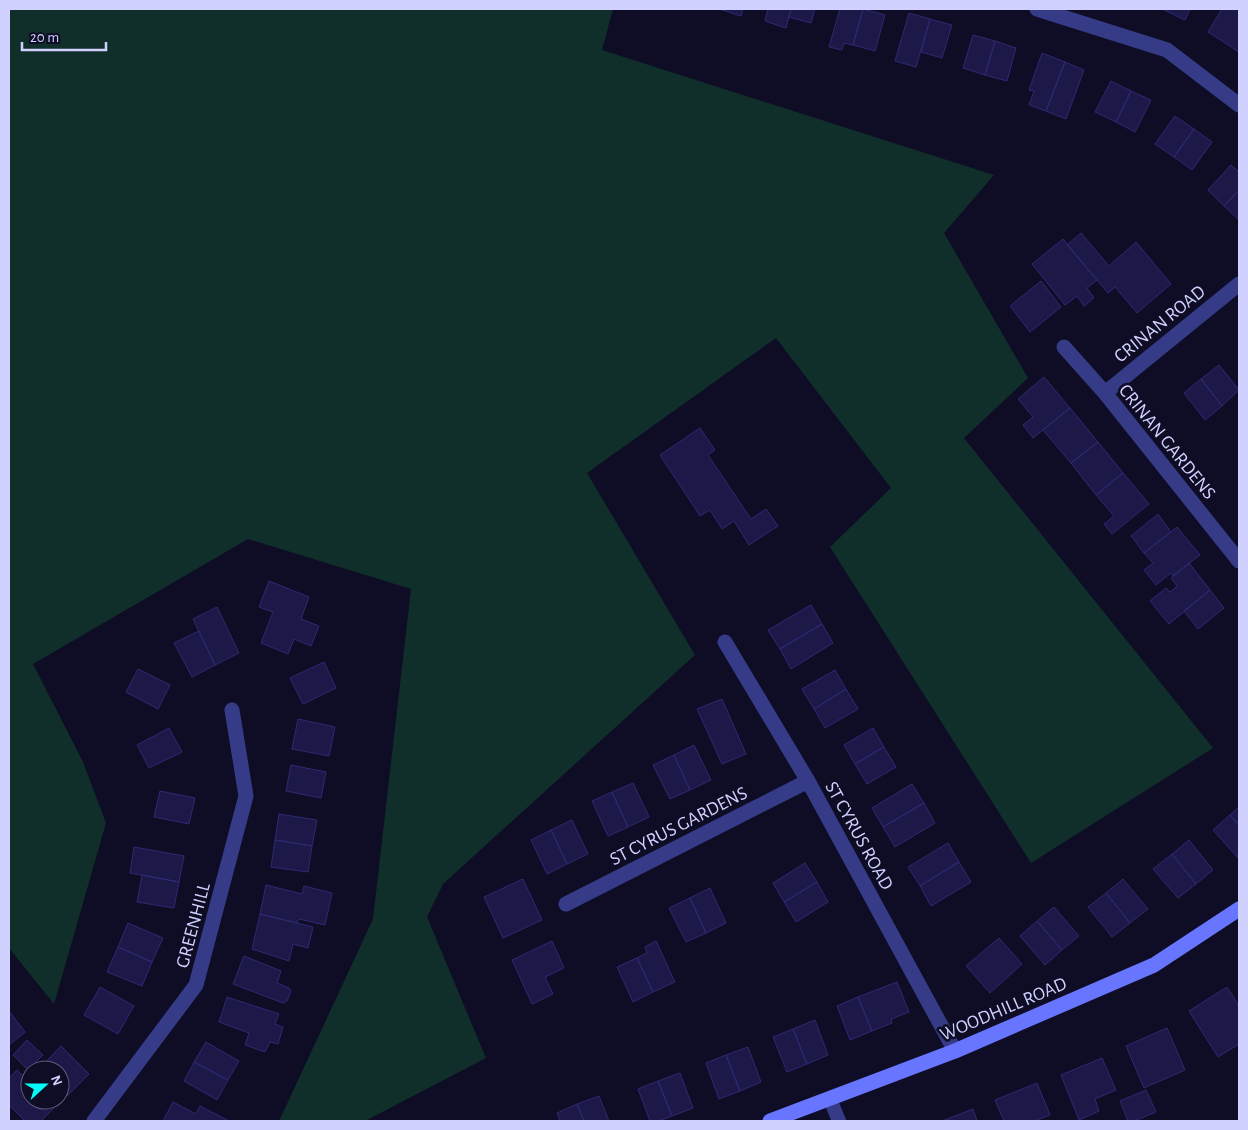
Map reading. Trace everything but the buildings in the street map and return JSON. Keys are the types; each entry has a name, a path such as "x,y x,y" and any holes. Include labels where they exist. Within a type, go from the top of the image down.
{"street":[{"path":"1037,9 1168,50 1239,105"},
{"name":"CRINAN ROAD","path":"1105,393 1239,284"},
{"name":"CRINAN GARDENS","path":"1064,347 1105,393 1239,561"},
{"name":"ST CYRUS ROAD","path":"725,642 808,781 955,1051"},
{"name":"GREENHILL","path":"94,1121 196,986 246,796 232,710"},
{"name":"ST CYRUS GARDENS","path":"566,904 808,781"},
{"name":"WOODHILL ROAD","path":"770,1121 955,1051 1154,965 1239,909"}],"lane":[{"path":"830,1099 840,1121"}],"green space":[{"path":"9,9 613,9 602,50 994,175 944,233 1028,378 964,438 1213,748 1031,863 830,547 891,488 776,338 587,473 695,655 443,884 427,917 486,1058 365,1121 279,1121 373,919 411,589 248,539 33,664 83,762 106,823 54,1004 9,948"}]}
